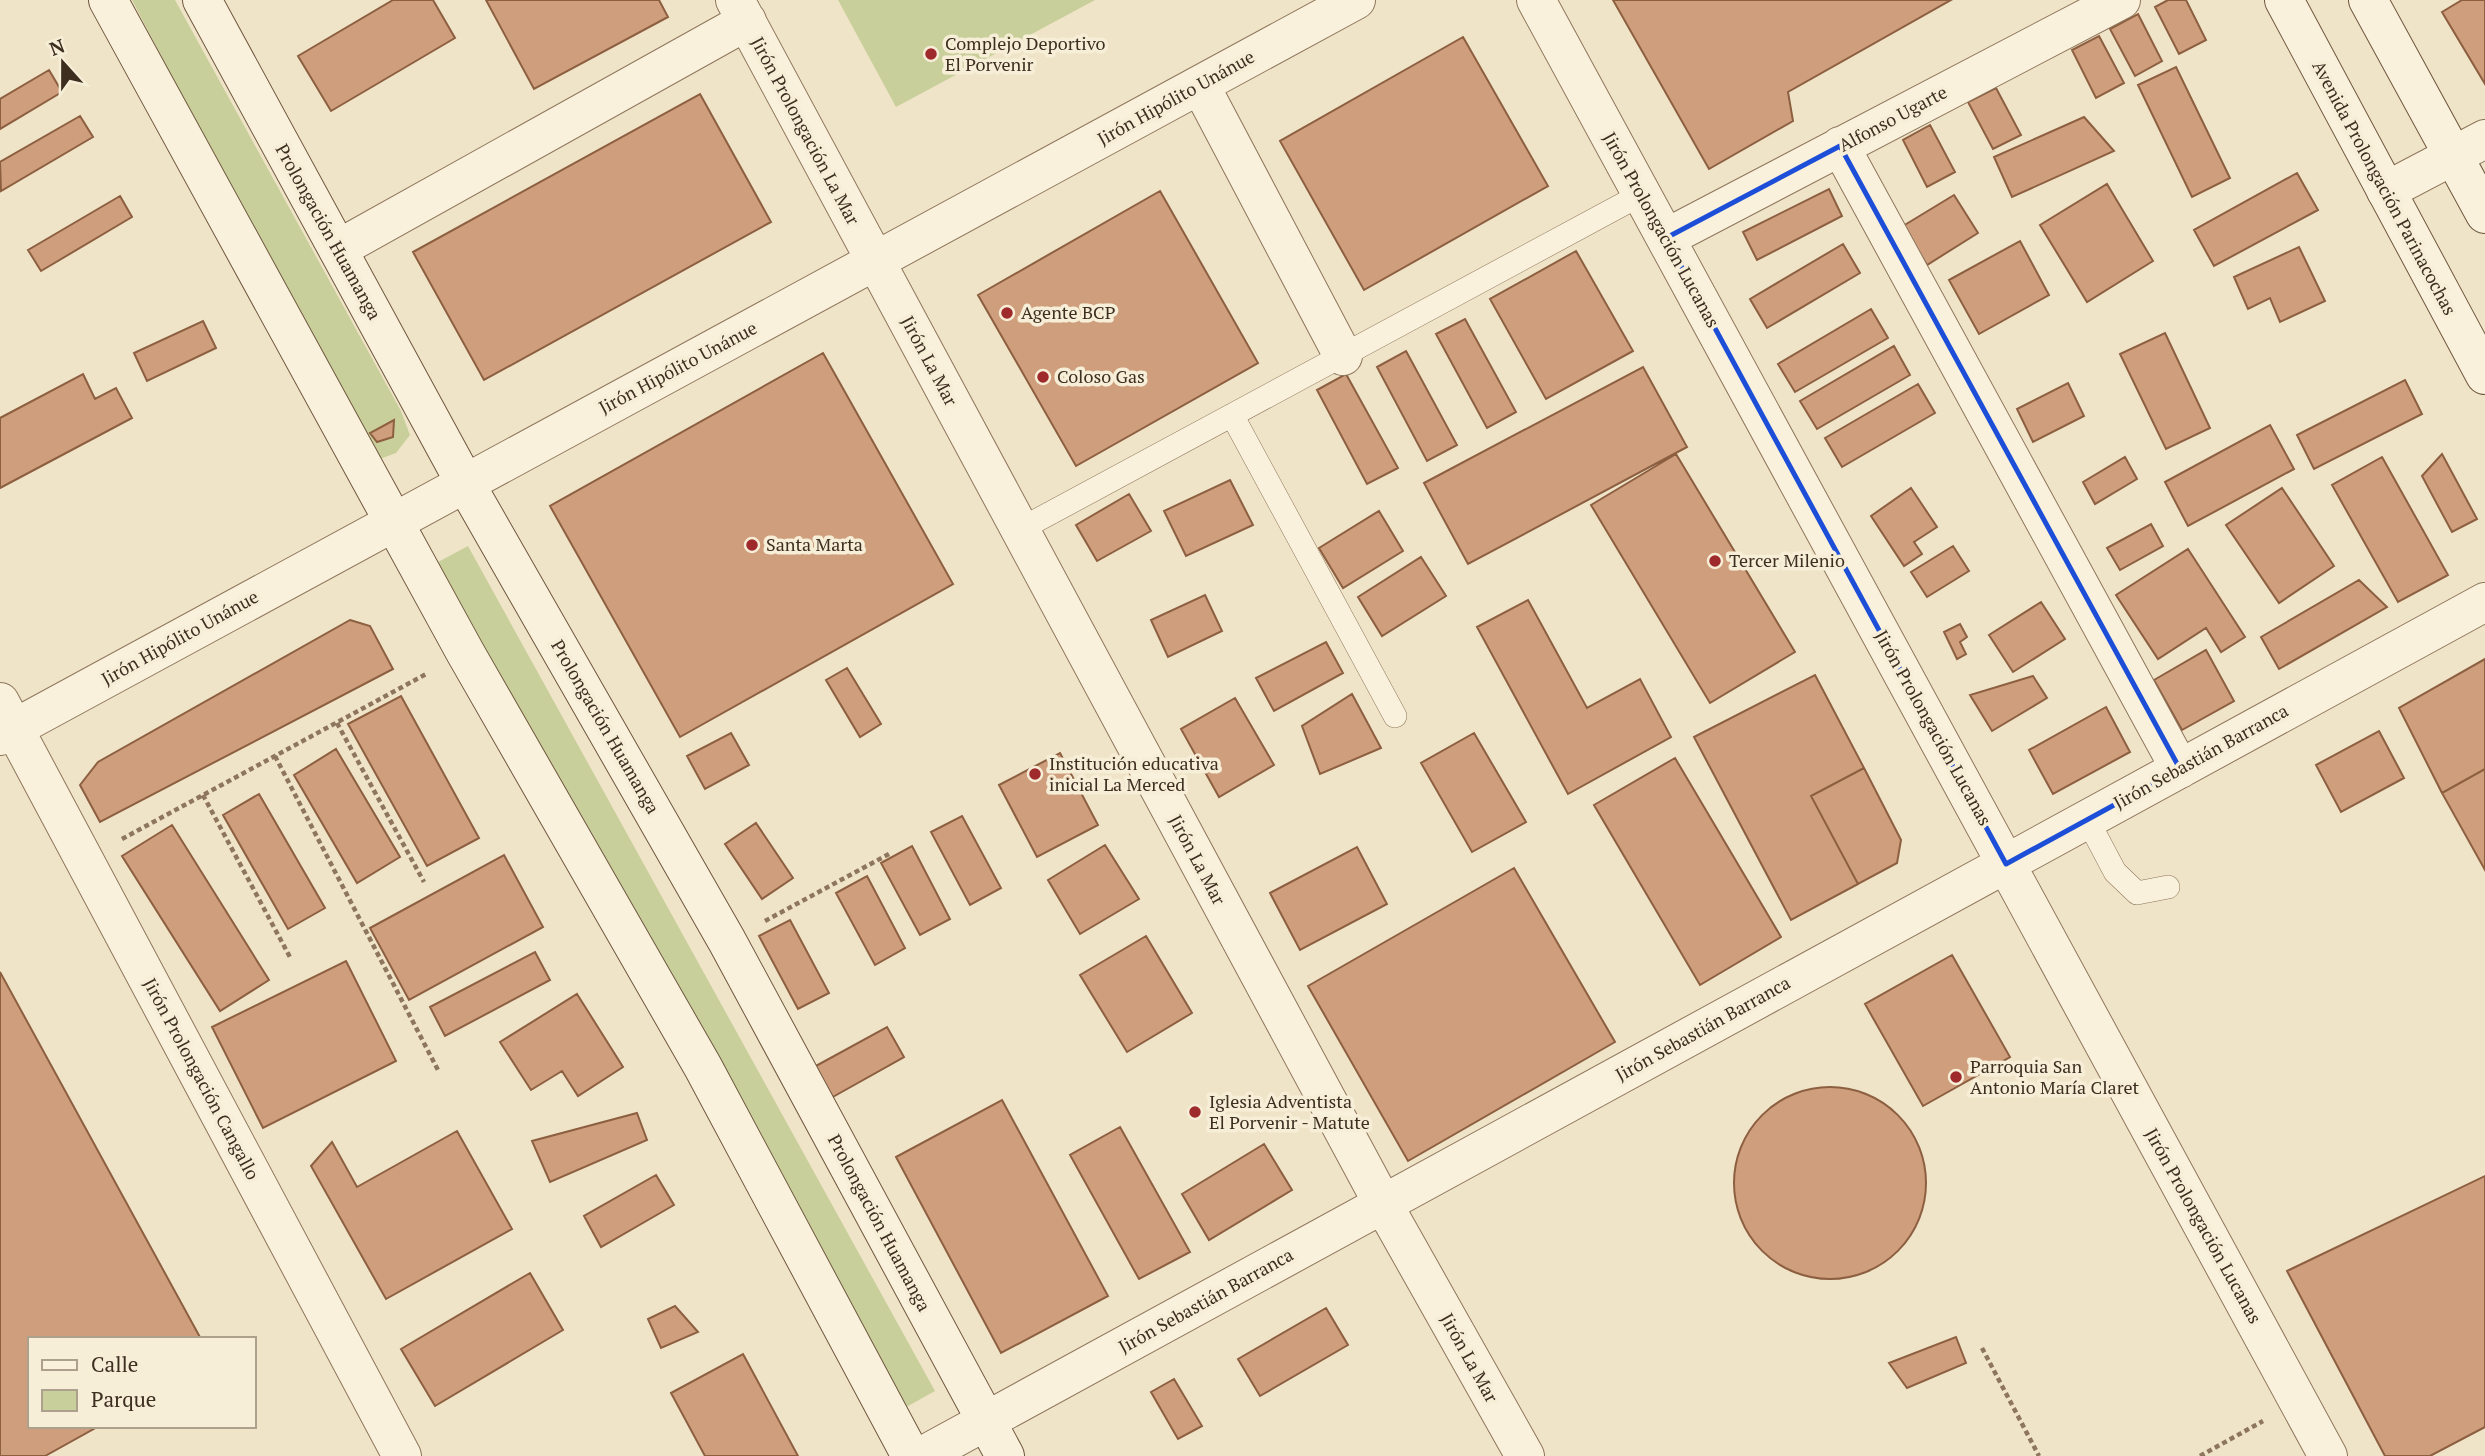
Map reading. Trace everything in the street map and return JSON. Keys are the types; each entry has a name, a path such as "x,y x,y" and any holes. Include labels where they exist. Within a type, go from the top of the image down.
{"street":[{"path":"108,0 465,652 703,1067 911,1456"},
{"name":"Prolongación Huamanga","path":"202,0 466,483 727,941 1005,1456"},
{"name":"Jirón Hipólito Unánue","path":"5,722 466,483 1356,0"},
{"name":"Jirón Prolongación Lucanas","path":"1536,0 2328,1456"},
{"name":"Alfonso Ugarte","path":"1666,238 2122,0"},
{"name":"Avenida Prolongación Parinacochas","path":"2284,0 2485,375"},
{"path":"2368,0 2469,148 2485,214"},
{"path":"338,249 741,10"},
{"name":"Jirón Prolongación La Mar","path":"741,10 875,261"},
{"path":"1200,85 1343,356"},
{"path":"1840,146 2180,769"},
{"path":"2386,191 2469,148"},
{"name":"Jirón La Mar","path":"875,261 1382,1204 1525,1456"},
{"name":"Jirón Sebastián Barranca","path":"922,1456 2485,602"},
{"name":"Jirón Prolongación Cangallo","path":"5,722 84,859 402,1456"}],"lane":[{"path":"1019,530 1642,194"},
{"path":"1232,415 1395,716"},
{"path":"2087,819 2115,872 2137,893 2168,887"}],"path":[{"path":"84,859 465,652"},
{"path":"337,723 424,882"},
{"path":"275,756 439,1072"},
{"path":"202,796 291,959"},
{"path":"727,941 889,854"},
{"path":"1982,1348 2039,1456"},
{"path":"2200,1456 2299,1402"}],"highlighted area":[{"path":"1840,146 2180,769 2006,864 1666,238"}],"green space":[{"path":"132,0 175,0 401,411 410,435 396,453 369,463 356,429"},
{"name":"Complejo Deportivo El Porvenir","path":"838,0 1095,0 896,107"},
{"path":"468,546 935,1391 892,1415 425,569"}],"building":[{"path":"393,0 433,0 455,38 331,111 298,56"},
{"path":"486,0 659,0 668,17 534,89"},
{"path":"1613,0 1951,0 1788,92 1793,121 1709,169"},
{"path":"2168,0 2186,0 2206,40 2179,54 2155,7"},
{"path":"2462,0 2485,0 2485,84 2442,12"},
{"path":"2138,14 2162,61 2135,76 2110,29"},
{"path":"2099,36 2124,83 2096,98 2072,50"},
{"path":"1463,37 1548,186 1364,290 1280,141"},
{"path":"2176,67 2230,178 2192,197 2138,85"},
{"path":"49,70 62,92 0,129 0,99"},
{"path":"1996,88 2021,135 1993,149 1968,102"},
{"path":"700,94 771,222 484,380 413,252"},
{"path":"80,116 93,137 1,191 0,162"},
{"path":"2084,117 2114,151 2012,197 1994,157"},
{"path":"1930,125 1955,172 1927,187 1903,140"},
{"path":"2297,173 2318,210 2214,266 2194,230"},
{"path":"2107,184 2153,261 2087,302 2040,225"},
{"path":"1829,189 1842,216 1757,260 1743,232"},
{"path":"1160,191 1258,363 1076,466 978,295"},
{"path":"1954,195 1978,233 1927,265 1903,226"},
{"path":"120,196 132,217 41,271 28,250"},
{"path":"2020,241 2049,295 1979,334 1949,280"},
{"path":"1843,244 1860,273 1767,328 1750,299"},
{"path":"2299,247 2325,301 2280,322 2270,298 2248,309 2234,277"},
{"path":"1576,251 1633,351 1546,399 1490,299"},
{"path":"1871,309 1888,338 1795,392 1778,364"},
{"path":"1465,319 1516,412 1487,428 1436,334"},
{"path":"203,321 216,348 147,381 134,353"},
{"path":"2165,333 2210,428 2166,449 2120,354"},
{"path":"1894,346 1910,375 1817,429 1800,401"},
{"path":"1406,351 1457,445 1427,461 1377,367"},
{"name":"Santa Marta","path":"823,353 953,584 680,737 550,506"},
{"path":"1643,367 1687,447 1468,564 1424,483"},
{"path":"83,374 95,399 116,388 132,418 0,488 0,418"},
{"path":"1346,374 1398,468 1367,484 1317,390"},
{"path":"2405,380 2422,414 2314,469 2297,435"},
{"path":"2068,383 2084,416 2033,442 2017,409"},
{"path":"1918,384 1935,413 1842,467 1825,438"},
{"path":"394,420 393,437 377,442 370,433"},
{"path":"2270,425 2294,469 2188,526 2165,482"},
{"path":"1676,454 1795,652 1710,703 1591,505"},
{"path":"2442,454 2477,519 2452,532 2422,476"},
{"path":"2125,457 2137,479 2095,504 2083,482"},
{"path":"2382,457 2448,575 2398,602 2332,485"},
{"path":"1230,480 1253,525 1186,556 1164,511"},
{"path":"1911,488 1937,527 1914,542 1922,554 1904,566 1871,516"},
{"path":"2282,488 2334,566 2279,603 2226,525"},
{"path":"1129,494 1151,531 1097,561 1076,525"},
{"path":"1379,511 1403,551 1343,588 1319,548"},
{"path":"2151,524 2163,546 2120,570 2107,548"},
{"path":"1953,546 1969,571 1927,597 1911,572"},
{"path":"2188,549 2245,637 2221,652 2206,628 2158,659 2116,595"},
{"path":"1421,557 1446,596 1382,636 1358,597"},
{"path":"2359,580 2387,607 2279,669 2261,637"},
{"path":"1205,595 1222,631 1168,657 1151,620"},
{"path":"1528,600 1587,708 1640,679 1671,737 1568,794 1477,627"},
{"path":"2041,602 2065,639 2013,672 1989,635"},
{"path":"350,620 370,626 393,669 100,822 80,785 98,762"},
{"path":"1960,624 1967,637 1960,642 1966,654 1957,659 1944,632"},
{"path":"1326,642 1343,673 1274,711 1256,678"},
{"path":"2206,650 2234,701 2182,730 2154,680"},
{"path":"2485,659 2485,769 2442,793 2399,708"},
{"path":"847,668 881,724 860,737 826,680"},
{"path":"1815,675 1864,768 1811,796 1858,884 1791,920 1694,737"},
{"path":"2033,676 2047,698 1992,731 1970,695"},
{"path":"1352,694 1381,748 1320,774 1302,726"},
{"path":"401,696 479,838 427,866 348,724"},
{"path":"1235,698 1274,765 1219,797 1181,729"},
{"path":"2106,707 2130,752 2053,794 2029,750"},
{"path":"2379,731 2404,778 2341,812 2316,765"},
{"path":"731,733 749,765 705,789 687,756"},
{"path":"1474,733 1526,822 1472,852 1421,763"},
{"path":"336,749 400,857 357,883 294,775"},
{"path":"1060,753 1098,825 1037,857 999,785"},
{"path":"1675,758 1781,937 1700,985 1594,805"},
{"path":"1864,768 1901,840 1897,863 1858,884 1811,796"},
{"path":"2485,769 2485,870 2442,793"},
{"path":"259,794 325,908 288,929 223,815"},
{"path":"962,816 1001,888 970,905 931,832"},
{"path":"756,823 793,878 762,899 725,844"},
{"path":"172,825 269,980 220,1011 122,856"},
{"path":"1105,845 1139,899 1080,934 1048,880"},
{"path":"912,846 950,919 920,935 881,863"},
{"path":"1357,847 1387,904 1300,950 1270,893"},
{"path":"504,855 543,927 409,1000 370,928"},
{"path":"1514,868 1615,1042 1408,1161 1308,986"},
{"path":"867,876 905,948 875,965 836,893"},
{"path":"790,920 829,993 798,1009 759,936"},
{"path":"1146,936 1192,1013 1127,1052 1080,975"},
{"path":"535,952 550,980 445,1036 430,1007"},
{"path":"1952,955 2010,1057 1923,1106 1865,1004"},
{"path":"346,961 396,1061 263,1128 212,1027"},
{"path":"0,972 200,1337 28,1337 28,1428 95,1428 45,1456 0,1456"},
{"path":"577,994 623,1067 578,1096 562,1071 531,1090 500,1042"},
{"path":"887,1027 904,1057 831,1098 814,1067"},
{"path":"1830,1087 1867,1095 1898,1115 1918,1146 1926,1183 1918,1220 1898,1251 1867,1271 1830,1279 1793,1271 1762,1251 1742,1220 1734,1183 1742,1146 1762,1115 1793,1095"},
{"path":"1002,1100 1108,1296 1001,1353 896,1157"},
{"path":"637,1113 647,1140 550,1182 532,1141"},
{"path":"1120,1127 1190,1252 1139,1279 1070,1155"},
{"path":"457,1131 512,1229 386,1299 311,1166 332,1142 357,1187"},
{"path":"1264,1144 1292,1190 1209,1240 1182,1194"},
{"path":"656,1175 674,1205 601,1247 584,1216"},
{"path":"2485,1176 2485,1427 2430,1456 2385,1456 2287,1271"},
{"path":"530,1273 563,1330 435,1406 401,1349"},
{"path":"675,1306 698,1332 661,1348 648,1319"},
{"path":"1326,1308 1348,1345 1260,1396 1238,1359"},
{"path":"1956,1337 1966,1363 1907,1388 1889,1363"},
{"path":"743,1354 798,1456 705,1456 671,1393"},
{"path":"1174,1379 1202,1426 1178,1439 1151,1392"}],"place":[{"name":"Complejo Deportivo El Porvenir","path":"931,54"},
{"name":"Agente BCP","path":"1007,313"},
{"name":"Coloso Gas","path":"1043,377"},
{"name":"Santa Marta","path":"752,545"},
{"name":"Tercer Milenio","path":"1715,561"},
{"name":"Institución educativa inicial La Merced","path":"1035,774"},
{"name":"Parroquia San Antonio María Claret","path":"1956,1077"},
{"name":"Iglesia Adventista El Porvenir - Matute","path":"1195,1112"}]}
